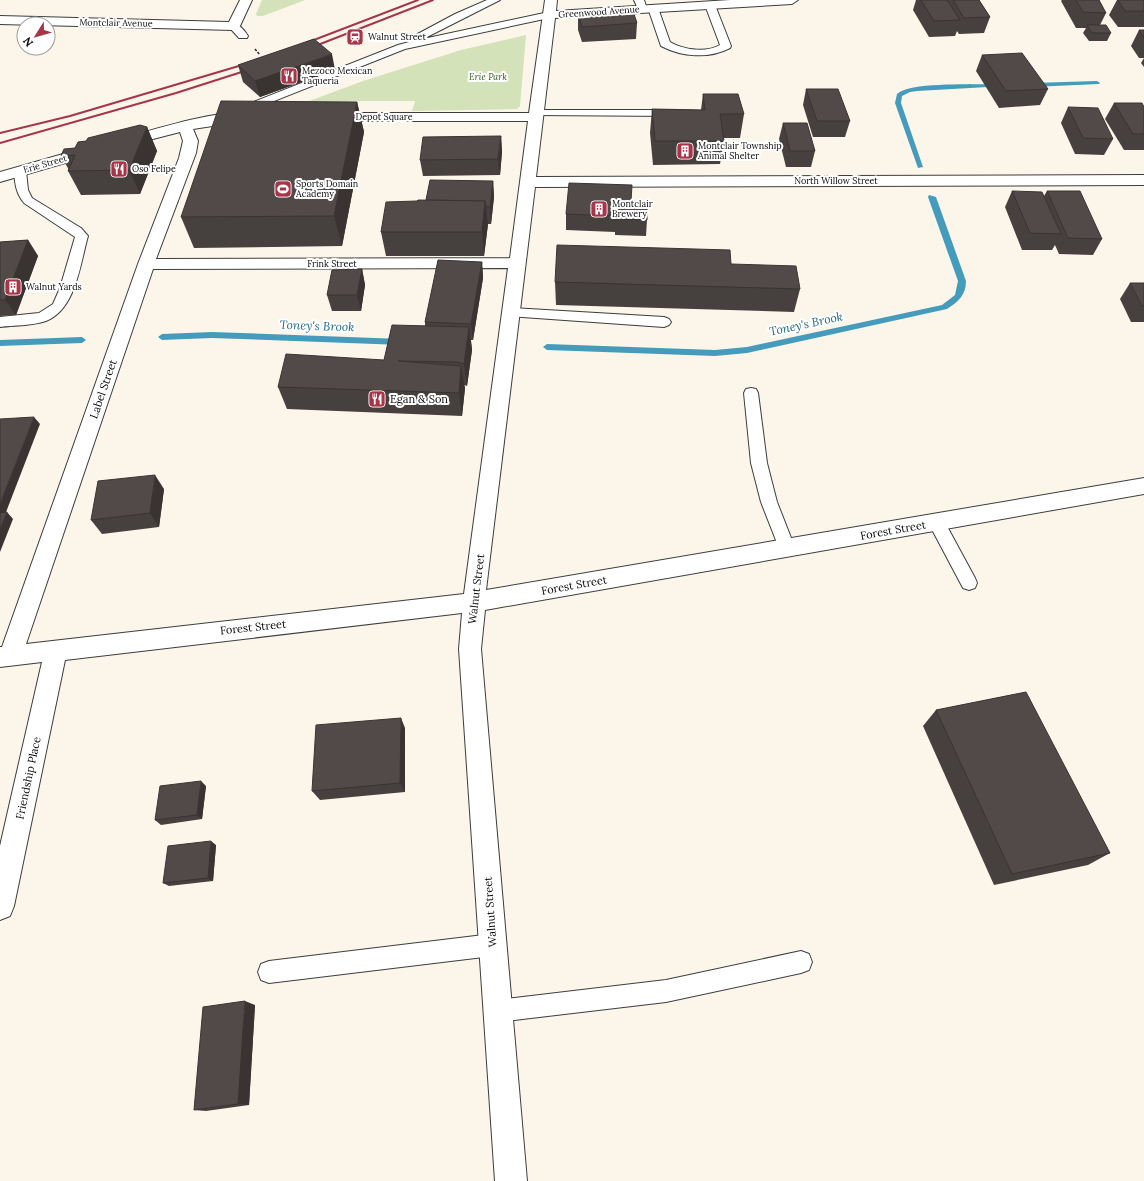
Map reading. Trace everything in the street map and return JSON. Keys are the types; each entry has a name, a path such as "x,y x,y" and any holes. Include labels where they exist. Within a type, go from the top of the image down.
{"street":[{"path":"233,26 246,0"},
{"name":"Greenwood Avenue","path":"550,7 710,5 792,0"},
{"name":"Walnut Street","path":"511,1181 470,649 474,602 550,7"},
{"name":"Montclair Avenue","path":"0,20 233,26"},
{"name":"Depot Square","path":"318,117 537,115"},
{"path":"184,126 221,119 262,116"},
{"name":"Erie Street","path":"0,177 184,126"},
{"name":"Label Street","path":"5,656 146,264 192,144 188,130 184,126"},
{"name":"North Willow Street","path":"528,182 1144,180"},
{"name":"Frink Street","path":"146,264 518,263"},
{"name":"Forest Street","path":"5,656 474,602 1144,486"},
{"name":"Friendship Place","path":"0,906 56,650"}],"lane":[{"path":"221,119 402,46 459,16 495,0"},
{"path":"645,6 665,44 680,52 712,52 726,46 710,5"},
{"path":"402,46 550,7"},
{"path":"233,26 243,36"},
{"path":"537,115 684,112"},
{"path":"0,322 42,317 58,307 67,288 82,236 73,227 29,202 24,194 20,171"},
{"path":"512,313 664,322"},
{"path":"751,393 759,463 769,502 787,548"},
{"path":"936,522 969,583"},
{"path":"269,972 492,945"},
{"path":"498,1012 666,991 801,962"}],"green space":[{"path":"262,0 305,0 263,16 257,16 256,14"},
{"name":"Erie Park","path":"526,35 520,106 517,109 412,111 415,101 309,101 363,81 461,50"}],"building":[{"path":"921,0 947,0 960,20 934,21"},
{"path":"953,0 979,0 990,17 964,18"},
{"path":"1076,0 1099,0 1106,13 1083,12"},
{"path":"1118,0 1144,0 1144,11 1125,11"},
{"path":"633,11 637,23 582,27 578,14"},
{"path":"1087,25 1106,25 1111,33 1092,33"},
{"path":"1139,30 1144,30 1144,38"},
{"path":"314,39 332,54 255,81 238,65"},
{"path":"1022,53 1048,89 1006,91 982,55"},
{"path":"806,89 838,89 850,121 817,121"},
{"path":"703,94 738,94 744,114 720,114 724,141 655,141 652,109 705,110"},
{"name":"Sports Domain Academy","path":"221,101 357,102 334,216 181,217"},
{"path":"1114,103 1142,103 1144,107 1144,134 1133,134"},
{"path":"1068,107 1098,108 1113,139 1083,138"},
{"path":"783,123 807,123 815,151 790,151"},
{"path":"140,125 147,127 129,170 68,171 75,155 61,156 64,149 75,148 78,142 86,141 88,138"},
{"path":"501,136 498,159 420,160 423,137"},
{"path":"430,180 493,181 490,207 486,207 485,201 426,200"},
{"path":"569,183 632,185 631,201 647,202 647,220 615,219 616,216 566,214"},
{"path":"1012,191 1042,192 1061,234 1030,233"},
{"path":"1047,191 1080,191 1102,239 1068,238"},
{"path":"418,200 485,201 482,232 381,232 386,202"},
{"path":"28,240 5,300 0,300 0,242"},
{"path":"557,245 730,250 731,264 796,266 800,289 555,282"},
{"path":"438,260 482,262 471,324 425,322"},
{"path":"362,269 357,295 327,295 332,270"},
{"path":"1130,283 1144,283 1144,306 1142,306"},
{"path":"392,325 469,327 464,364 457,362 398,361 461,366 459,393 278,387 286,354 384,360"},
{"path":"34,417 0,504 0,419"},
{"path":"155,475 150,513 91,520 98,481"},
{"path":"7,512 0,529 0,513"},
{"path":"1026,692 1110,853 1012,874 936,710"},
{"path":"401,718 400,783 312,791 316,725"},
{"path":"201,781 197,815 155,820 160,786"},
{"path":"211,841 208,878 163,883 168,846"},
{"path":"245,1001 238,1104 194,1110 203,1007"}],"waterway":[{"name":"Toney's Brook","path":"1032,85 1097,83"},
{"name":"Toney's Brook","path":"920,167 898,103 900,95 902,93 917,89 986,86"},
{"name":"Toney's Brook","path":"547,347 715,353 747,350 944,307 958,297 960,294 962,281 932,197"},
{"name":"Toney's Brook","path":"162,337 212,335 402,342"},
{"name":"Toney's Brook","path":"0,343 82,340"}],"railway":[{"path":"306,43 418,0"},
{"path":"310,48 433,0"},
{"path":"0,133 70,116 249,63"},
{"path":"0,143 176,93 251,69"}],"place":[{"name":"Walnut Street","path":"355,37"},
{"name":"Mezoco Mexican Taqueria","path":"289,76"},
{"name":"Montclair Township Animal Shelter","path":"685,151"},
{"name":"Oso Felipe","path":"119,169"},
{"name":"Sports Domain Academy","path":"283,189"},
{"name":"Montclair Brewery","path":"599,209"},
{"name":"Walnut Yards","path":"13,287"},
{"name":"Egan & Son","path":"377,399"}]}
